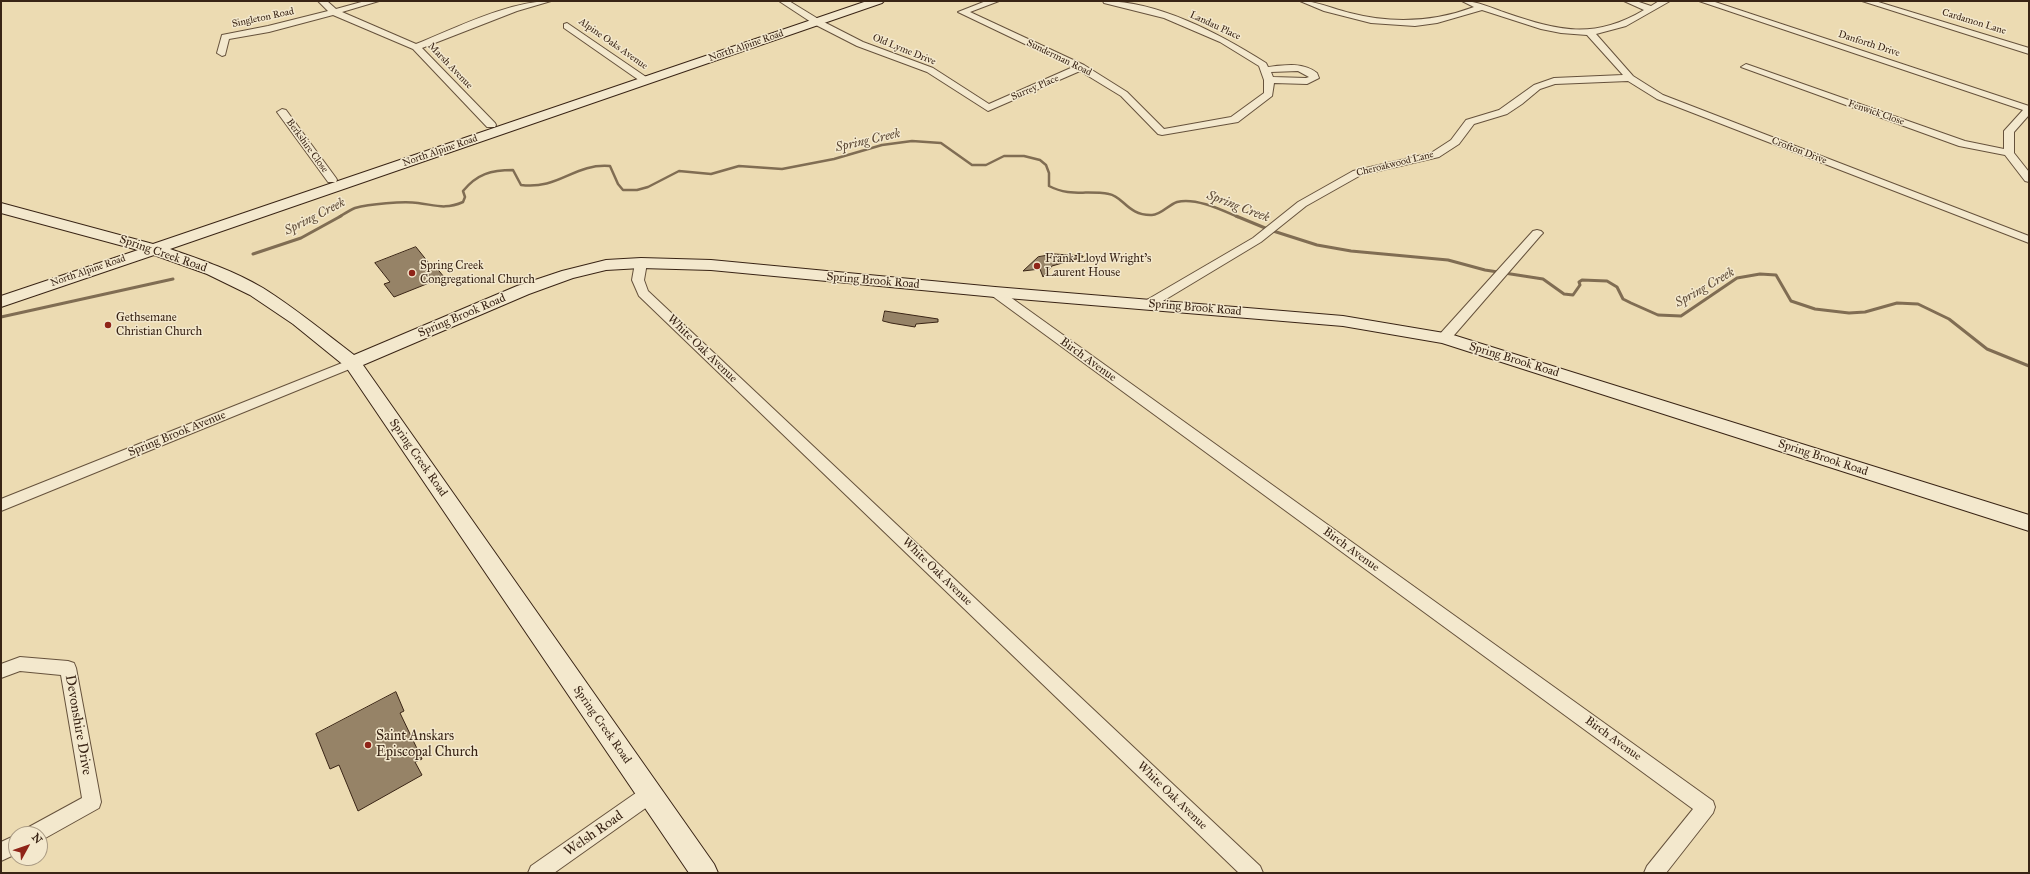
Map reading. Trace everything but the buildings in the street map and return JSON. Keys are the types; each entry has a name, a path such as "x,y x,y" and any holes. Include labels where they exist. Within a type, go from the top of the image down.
{"main road":[{"name":"North Alpine Road","path":"813,19 856,1"},
{"name":"North Alpine Road","path":"1,291 145,246 813,19 878,1"},
{"name":"North Alpine Road","path":"1,302 95,269 145,246 332,180 491,125 642,78"},
{"name":"Spring Creek Road","path":"1,208 145,246 241,284 281,307 352,363 705,873"},
{"path":"95,269 178,258"},
{"name":"Spring Brook Road","path":"352,363 516,293 568,274 606,265 641,263 707,265 995,292 1343,321 1444,338 2029,523"}],"street":[{"name":"Marsh Avenue","path":"322,1 336,13 416,47 491,125"},
{"name":"Singleton Road","path":"222,53 225,37 269,29 336,13 375,1"},
{"path":"416,47 514,9 547,1"},
{"name":"Old Lyme Drive","path":"783,1 860,44 930,70 988,108"},
{"name":"Sunderman Road","path":"995,1 962,12 1081,68 1124,94 1162,132 1234,120 1269,94 1269,80"},
{"name":"Landau Place","path":"1107,1 1167,16 1223,40 1264,67"},
{"path":"1304,1 1354,17 1384,24 1437,22 1464,15 1483,7"},
{"path":"1466,1 1530,24 1563,30 1589,32 1617,28 1666,1"},
{"path":"1628,1 1651,9"},
{"name":"Danforth Drive","path":"1703,1 2029,109"},
{"name":"Cardamon Lane","path":"1866,1 2029,51"},
{"name":"Alpine Oaks Avenue","path":"567,26 642,78"},
{"name":"Crofton Drive","path":"1589,32 1630,78 1660,97 2029,240"},
{"path":"1264,67 1298,69 1308,71 1314,75 1314,78 1307,81 1269,80 1264,67"},
{"name":"Fenwick Close","path":"1746,67 1963,144 2008,153"},
{"name":"Surrey Place","path":"988,108 1081,68"},
{"name":"Cheroakwood Lane","path":"1149,304 1257,240 1302,204 1357,172 1435,155 1455,142 1470,122 1503,112 1519,102 1537,87 1554,81 1630,78"},
{"path":"2029,109 2009,131 2008,153 2029,179"},
{"name":"Berkshire Close","path":"282,112 332,180"},
{"path":"1444,338 1537,233"},
{"name":"White Oak Avenue","path":"641,263 638,280 643,292 1253,873"},
{"name":"Birch Avenue","path":"995,292 1706,807 1654,873"},
{"name":"Spring Brook Avenue","path":"1,505 352,363"},
{"name":"Devonshire Drive","path":"1,671 20,664 68,668 92,802 48,826"},
{"name":"Welsh Road","path":"538,873 650,794"}],"waterway":[{"name":"Spring Creek","path":"339,217 355,208 377,204 412,202 435,206 451,206 463,202 465,197 463,191 468,185 485,174 498,171 513,170 521,185 534,185 546,184 586,168 610,166 618,184 623,190 637,190 648,187 679,171 711,174 739,166 782,169 834,159 882,145 912,141 941,143 972,165 986,165 1004,156 1024,156 1040,160 1046,165 1049,173 1049,186 1071,192 1109,194 1118,198 1137,212 1144,214 1155,215 1174,203 1192,201 1208,205 1238,217"},
{"name":"Spring Creek","path":"253,254 301,238 341,216"},
{"name":"Spring Creek","path":"1236,216 1270,230 1317,245 1351,251 1448,260 1485,270 1543,279 1564,294 1573,295 1580,285 1579,282 1582,280 1607,281 1617,287 1623,299 1658,315 1681,316 1737,278 1760,274 1776,275 1791,301 1815,309 1849,313 1865,312 1897,303 1918,304 1949,319 1987,349 2029,366"},
{"name":"Spring Creek","path":"1,317 173,279"}],"place":[{"name":"Frank Lloyd Wright's Laurent House","path":"1037,266"},
{"name":"Spring Creek Congregational Church","path":"412,273"},
{"name":"Gethsemane Christian Church","path":"108,325"},
{"name":"Saint Anskars Episcopal Church","path":"368,745"}]}
